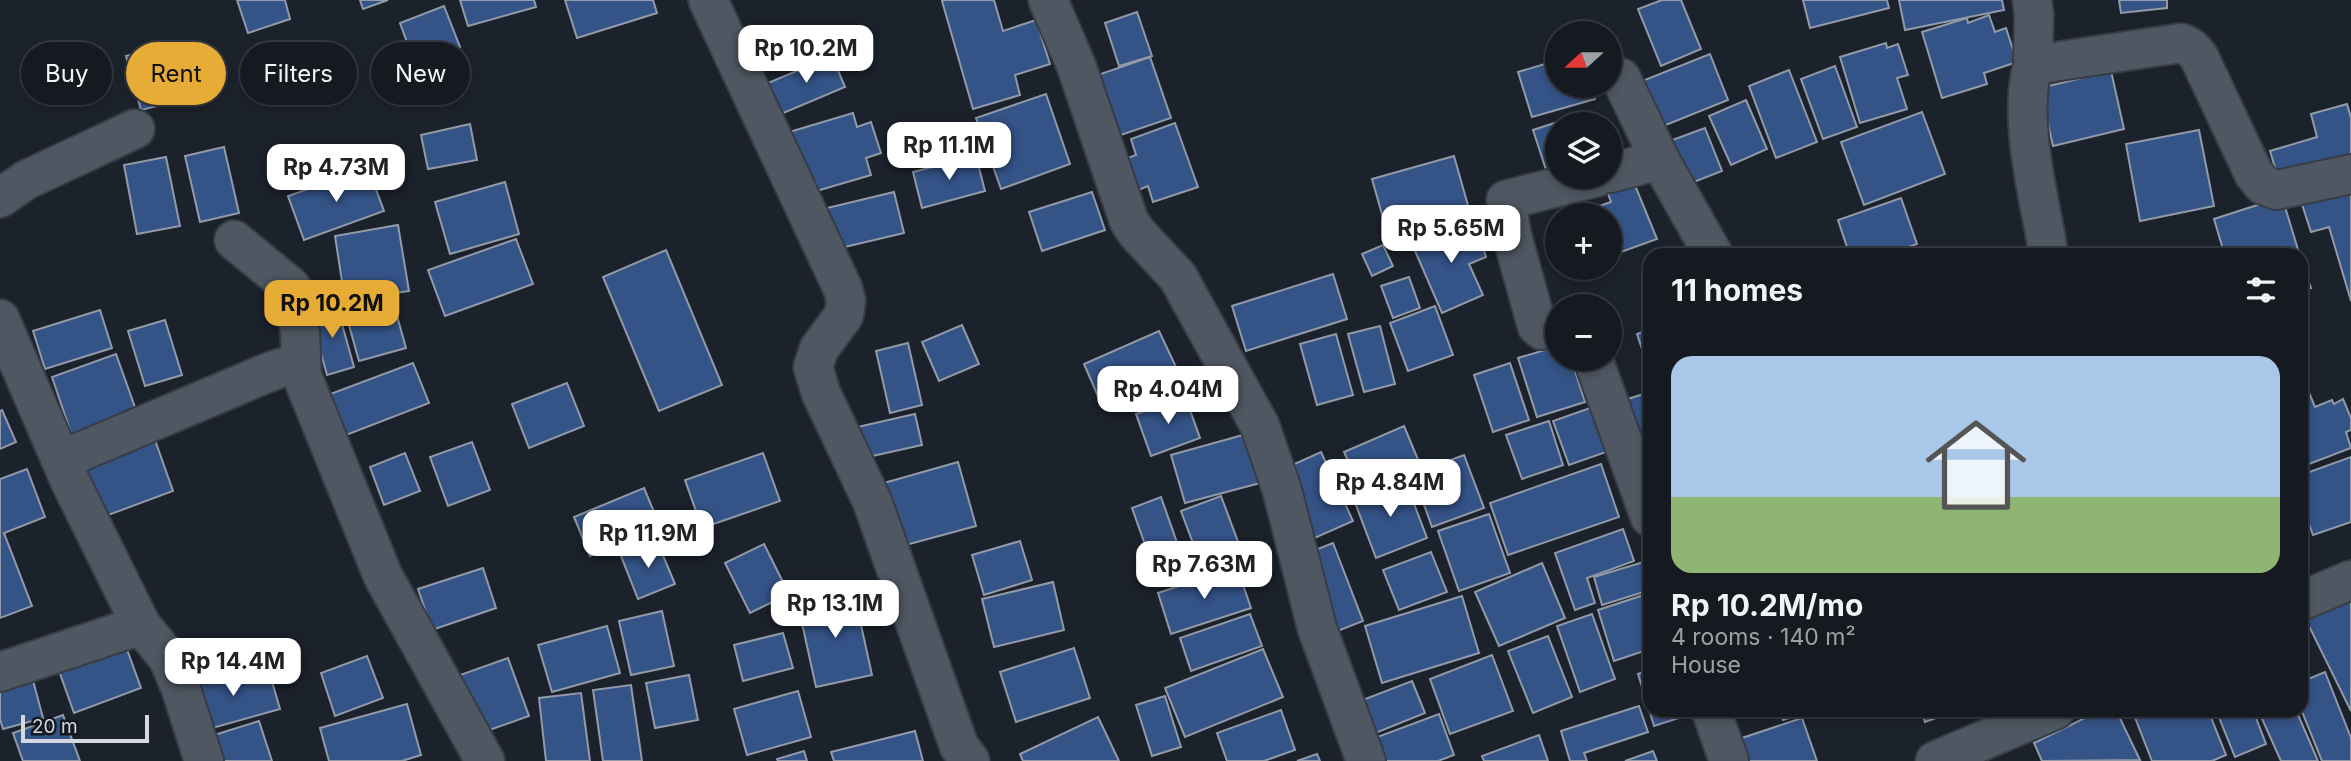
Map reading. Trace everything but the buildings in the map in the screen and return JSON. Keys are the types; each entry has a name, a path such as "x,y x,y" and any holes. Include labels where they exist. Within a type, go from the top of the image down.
{"street":[{"path":"708,0 843,289 846,301 844,315 819,349 814,367 821,393 872,501 959,746 970,761"},
{"path":"1048,0 1076,65 1129,221 1178,277 1261,426 1282,490 1317,628 1366,761"},
{"path":"2032,0 2033,65 2027,91 2030,142 2048,248"},
{"path":"2033,65 2185,44 2199,57 2254,174 2263,185 2277,190 2351,174"},
{"path":"1622,80 1660,160 1710,248"},
{"path":"0,198 26,180 135,129"},
{"path":"1622,170 1660,160"},
{"path":"1545,330 1537,326 1512,236 1506,200 1550,189"},
{"path":"234,240 291,287 300,332 302,376"},
{"path":"0,319 61,460 141,625 167,658 181,689 204,761"},
{"path":"61,460 267,373 289,366 297,368 383,576 485,761"},
{"path":"1597,371 1643,498"},
{"path":"2308,598 2351,580"},
{"path":"0,672 141,625"},
{"path":"1713,717 1729,761"},
{"path":"1935,761 2039,717"}]}
